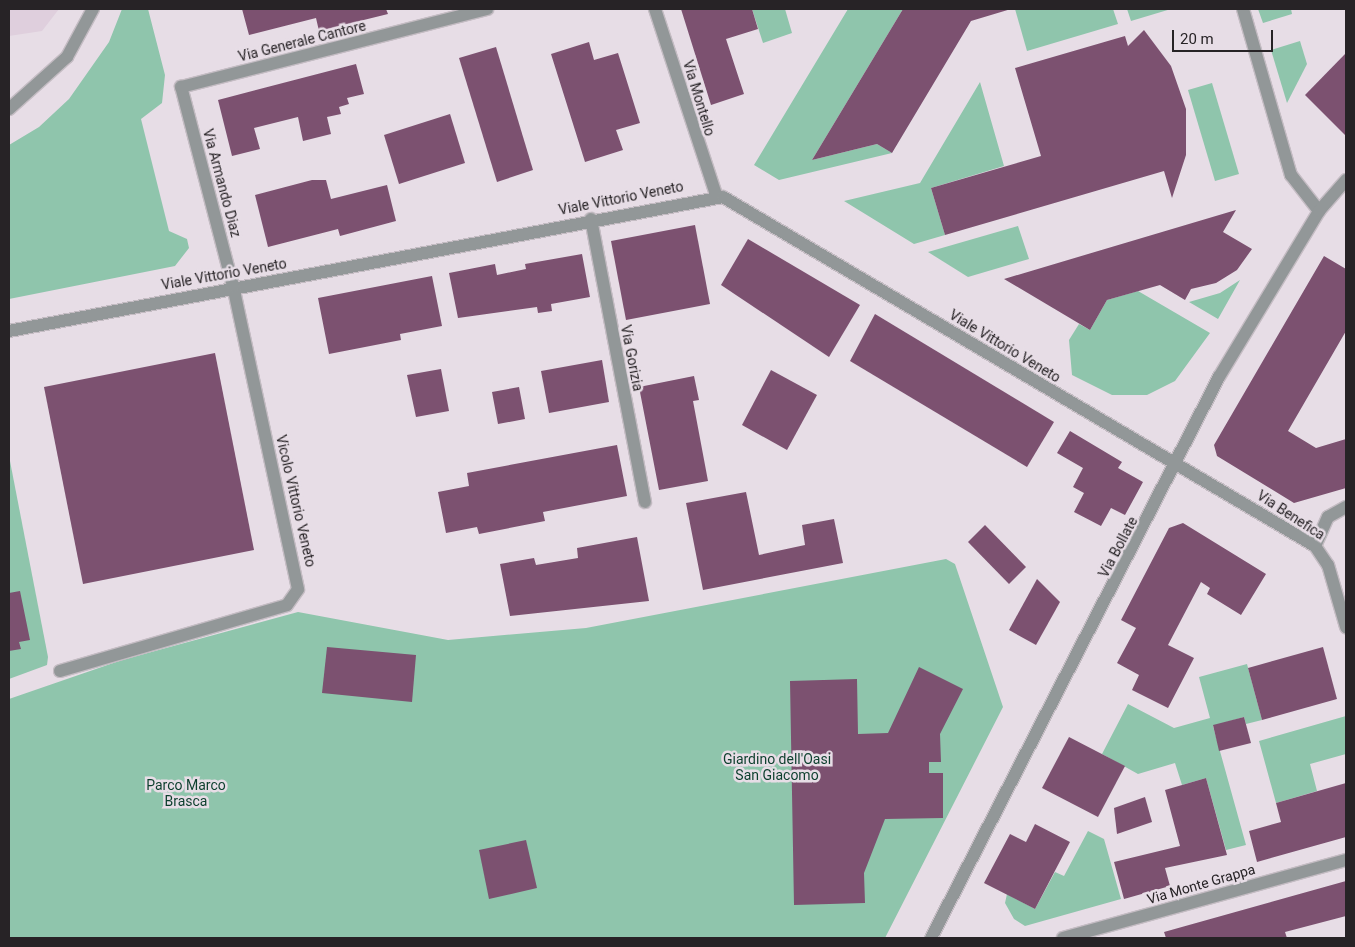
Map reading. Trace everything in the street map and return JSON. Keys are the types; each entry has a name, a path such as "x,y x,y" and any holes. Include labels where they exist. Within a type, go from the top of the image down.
{"street":[{"path":"9,109 67,57 93,9"},
{"name":"Via Generale Cantore","path":"182,87 487,9"},
{"name":"Via Montello","path":"655,9 716,195"},
{"path":"1243,9 1291,175 1319,211"},
{"name":"Via Armando Diaz","path":"182,87 233,286"},
{"name":"Via Bollate","path":"931,938 1231,356 1319,211 1346,180"},
{"name":"Viale Vittorio Veneto","path":"10,329 716,195 778,226 1175,466"},
{"name":"Via Gorizia","path":"591,219 645,502"},
{"name":"Vicolo Vittorio Veneto","path":"60,671 287,605 295,598 298,579 233,286"},
{"name":"Via Benefica","path":"1175,466 1315,546 1328,565 1346,627"},
{"path":"1315,546 1328,517 1346,508"},
{"name":"Via Monte Grappa","path":"1063,938 1346,860"}],"shaded area":[{"path":"9,9 59,9 42,31 9,36"}],"green space":[{"path":"122,9 148,9 165,75 162,103 141,119 169,231 187,239 189,248 175,266 9,299 9,145 39,127 69,99 109,42"},
{"path":"752,9 785,9 792,33 763,43"},
{"path":"848,9 903,9 812,160 877,144 892,153 779,180 754,165"},
{"path":"1015,9 1113,9 1118,24 1027,51"},
{"path":"1127,9 1171,9 1131,21"},
{"path":"1258,9 1291,9 1292,14 1263,23"},
{"path":"1300,41 1307,64 1287,103 1271,50"},
{"path":"980,82 1004,166 931,188 945,235 914,244 844,201 920,183"},
{"path":"1212,83 1239,174 1215,181 1188,90"},
{"path":"1018,226 1029,259 968,277 928,252"},
{"path":"1240,280 1218,319 1189,302 1220,293"},
{"path":"1138,291 1210,333 1175,381 1147,395 1112,395 1072,375 1069,340 1079,324 1090,330 1107,300"},
{"path":"9,456 48,657 47,665 9,679"},
{"name":"Giardino dell'Oasi San Giacomo","path":"946,559 955,564 1003,707 885,938 9,938 9,699 122,660 298,612 448,640 586,628"},
{"path":"1247,664 1262,720 1246,724 1244,717 1213,726 1246,845 1226,850 1206,778 1182,785 1175,763 1138,774 1102,754 1128,704 1174,728 1210,718 1199,677"},
{"path":"1346,716 1346,754 1310,764 1317,791 1276,803 1259,741"},
{"path":"1088,831 1104,839 1121,899 1025,926 1014,919 1005,903 1007,894 1035,909 1055,872 1064,876"}],"building":[{"path":"242,9 386,9 388,14 319,31 316,18 249,35"},
{"path":"681,9 752,9 758,29 726,39 744,94 711,105"},
{"path":"903,9 1011,9 971,21 892,153 877,144 812,160"},
{"path":"1144,30 1171,66 1186,109 1186,155 1172,198 1164,171 945,235 931,188 1041,156 1015,68 1125,36 1128,46"},
{"path":"589,42 594,60 618,53 640,123 616,130 623,150 585,162 551,54"},
{"path":"496,47 533,170 497,182 459,58"},
{"path":"1346,53 1346,136 1305,95"},
{"path":"356,64 364,94 347,98 349,104 339,107 341,114 327,117 331,134 303,141 298,117 254,128 260,149 232,156 218,100"},
{"path":"450,114 465,163 399,184 384,135"},
{"path":"312,180 326,180 331,199 387,185 396,221 340,236 338,229 268,247 255,195"},
{"path":"1236,210 1223,232 1252,249 1237,270 1216,283 1191,289 1185,300 1160,285 1107,300 1090,330 1004,279"},
{"path":"695,225 710,304 626,320 611,241"},
{"path":"748,239 860,305 829,357 721,285"},
{"path":"582,254 590,297 551,304 552,311 538,313 537,307 458,318 449,273 495,264 497,275 526,269 525,264"},
{"path":"1324,256 1346,269 1346,331 1288,431 1316,448 1346,439 1346,488 1294,503 1217,456 1214,445"},
{"path":"432,276 442,326 400,334 401,340 329,354 318,298"},
{"path":"875,314 1054,422 1027,467 850,361"},
{"path":"215,353 254,550 83,584 44,387"},
{"path":"602,360 609,402 549,413 541,371"},
{"path":"441,369 449,411 416,417 407,375"},
{"path":"771,370 817,395 787,450 742,425"},
{"path":"694,376 699,400 693,401 708,481 659,490 639,387"},
{"path":"519,387 525,419 498,424 492,392"},
{"path":"1070,431 1122,462 1118,468 1143,482 1125,515 1111,508 1101,526 1074,512 1084,493 1073,487 1083,468 1057,453"},
{"path":"617,445 627,496 543,512 545,521 479,534 477,527 446,533 438,492 469,486 467,473"},
{"path":"746,492 759,555 805,545 802,525 834,519 843,563 703,590 686,503"},
{"path":"1183,523 1266,574 1241,615 1207,594 1210,588 1201,582 1168,645 1194,658 1168,708 1132,690 1139,675 1117,663 1136,628 1121,620 1169,528"},
{"path":"985,525 1026,567 1009,584 968,542"},
{"path":"637,537 649,601 510,616 500,564 534,558 536,565 578,558 577,548"},
{"path":"1037,579 1060,602 1036,645 1009,630"},
{"path":"20,591 30,640 19,642 21,649 9,651 9,593"},
{"path":"327,647 416,655 412,702 322,693"},
{"path":"1323,647 1337,699 1262,720 1248,668"},
{"path":"919,667 963,689 940,734 941,762 929,762 929,773 943,773 943,818 885,819 864,873 865,903 794,905 790,681 857,679 858,734 888,733"},
{"path":"1244,717 1251,743 1219,751 1213,725"},
{"path":"1069,737 1125,766 1098,817 1042,788"},
{"path":"1206,778 1227,855 1165,868 1170,886 1124,899 1114,862 1180,846 1165,790"},
{"path":"1346,783 1346,837 1257,862 1249,831 1281,822 1276,803"},
{"path":"1145,797 1152,822 1117,834 1114,808"},
{"path":"1035,824 1070,842 1035,909 984,883 1010,834 1026,842"},
{"path":"526,840 537,888 489,899 479,850"},
{"path":"1346,881 1346,916 1285,932 1287,938 1166,938 1164,932"}],"park label":[{"name":"Parco Marco Brasca","path":"186,794"}]}
